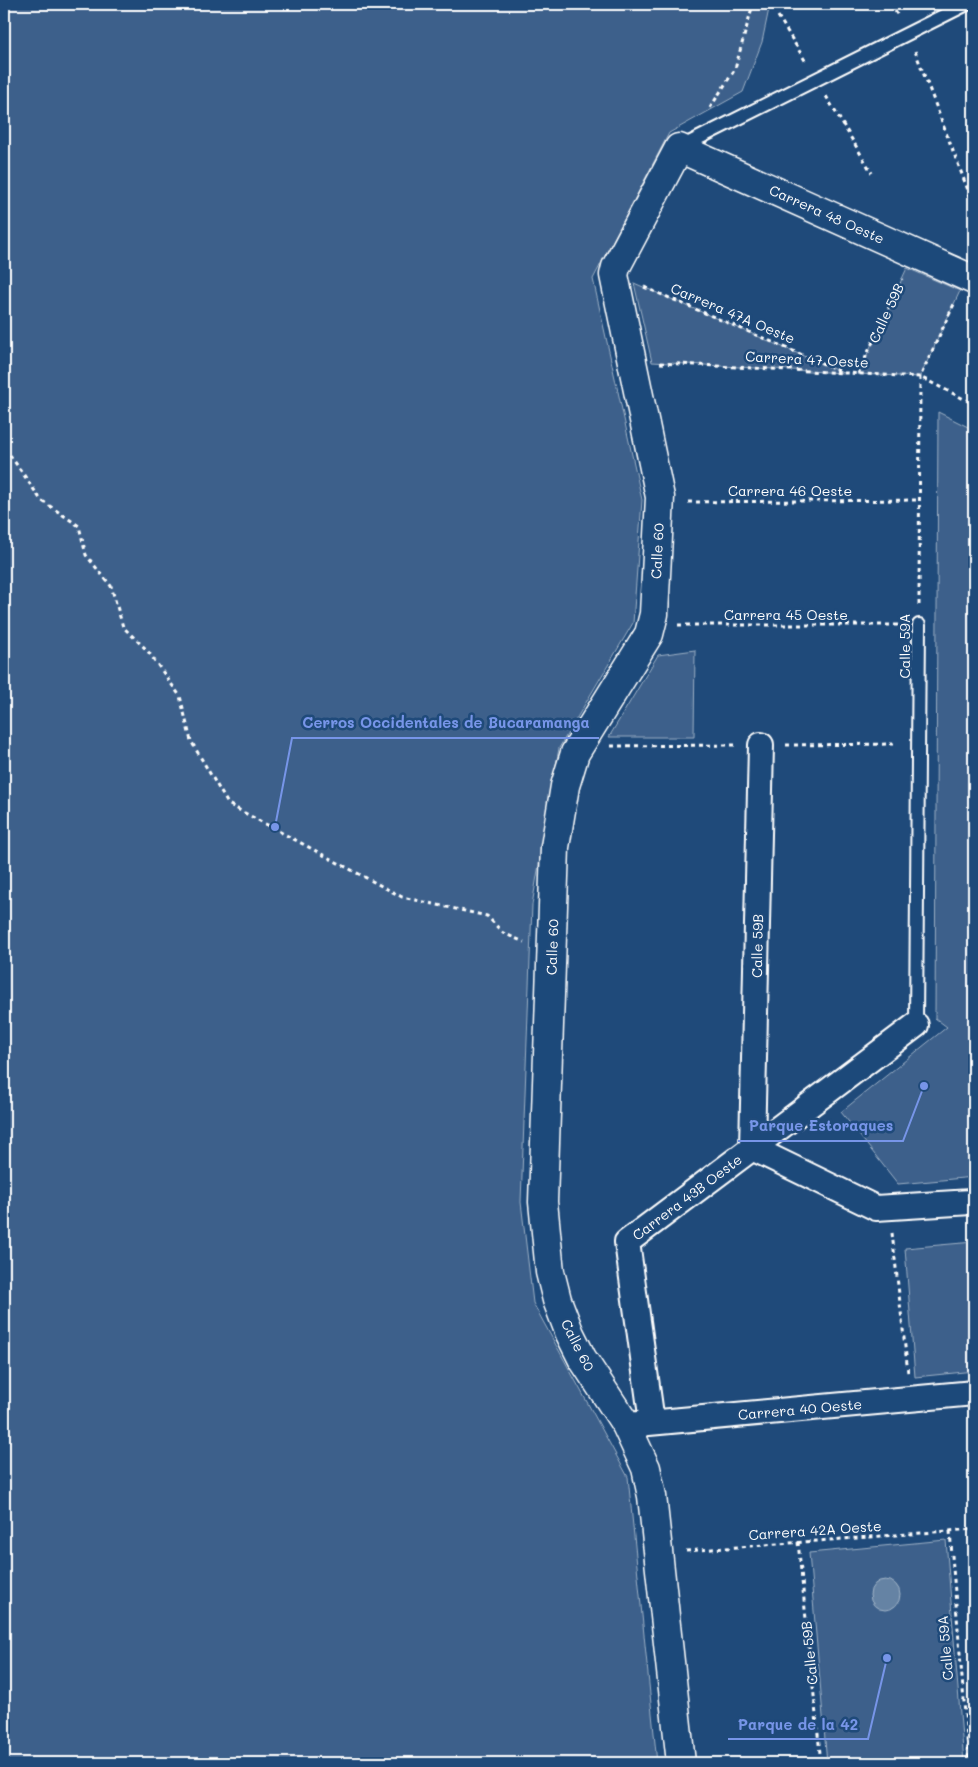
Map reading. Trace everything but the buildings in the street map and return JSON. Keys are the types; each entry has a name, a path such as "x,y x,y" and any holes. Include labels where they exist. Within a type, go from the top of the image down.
{"street":[{"name":"Carrera 48 Oeste","path":"679,148 970,279"},
{"path":"614,275 616,267 679,148"},
{"name":"Calle 60","path":"614,275 660,502 652,625 649,634 582,742 571,764 565,786 555,847 542,1202 550,1272 557,1300 570,1334 582,1358 639,1424 652,1496 681,1763"},
{"name":"Calle 59B","path":"752,1148 761,745"},
{"name":"Carrera 43B Oeste","path":"639,1424 626,1242 916,1026"},
{"path":"752,1148 876,1208 971,1202"},
{"name":"Carrera 40 Oeste","path":"639,1424 974,1393"}],"lane":[{"path":"679,148 967,4"},
{"name":"Calle 59A","path":"916,1026 919,625"}],"path":[{"path":"706,114 735,69 753,4"},
{"path":"891,4 908,33 974,206"},
{"name":"Calle 59B","path":"858,374 914,253"},
{"name":"Carrera 47A Oeste","path":"614,275 843,372"},
{"name":"Calle 59A","path":"919,625 920,377 970,279"},
{"name":"Carrera 47 Oeste","path":"632,361 920,377 974,404"},
{"path":"4,450 8,452 40,500 78,526 86,555 111,586 123,627 147,650 180,696 191,741 228,804 402,897 487,916 503,933 521,941 552,948"},
{"name":"Carrera 46 Oeste","path":"660,502 920,500"},
{"name":"Carrera 45 Oeste","path":"652,625 919,625"},
{"path":"889,1208 911,1398"},
{"name":"Carrera 42A Oeste","path":"658,1554 974,1529"},
{"name":"Calle 59A","path":"950,1530 969,1763"},
{"name":"Calle 59B","path":"798,1542 821,1763"}],"shaded area":[{"path":"4,4 770,4 762,42 743,92 669,133 593,279 642,500 633,623 559,748 532,905 521,1202 533,1303 628,1477 657,1763 4,1763"},
{"path":"907,268 960,291 920,377 858,374"},
{"path":"634,283 843,373 652,362"},
{"path":"938,412 974,430 974,1177 898,1184 841,1112 947,1027 935,1018"},
{"path":"695,650 694,737 609,737 658,655"},
{"path":"974,1242 974,1371 915,1377 905,1248"},
{"path":"946,1540 964,1763 827,1763 809,1553"},
{"path":"885,1580 891,1581 899,1589 899,1601 891,1609 885,1610 879,1609 871,1601 870,1595 871,1589 879,1581"}],"place":[{"name":"Cerros Occidentales de Bucaramanga","path":"275,827"},
{"name":"Parque Estoraques","path":"924,1086"},
{"name":"Parque de la 42","path":"887,1658"}]}
